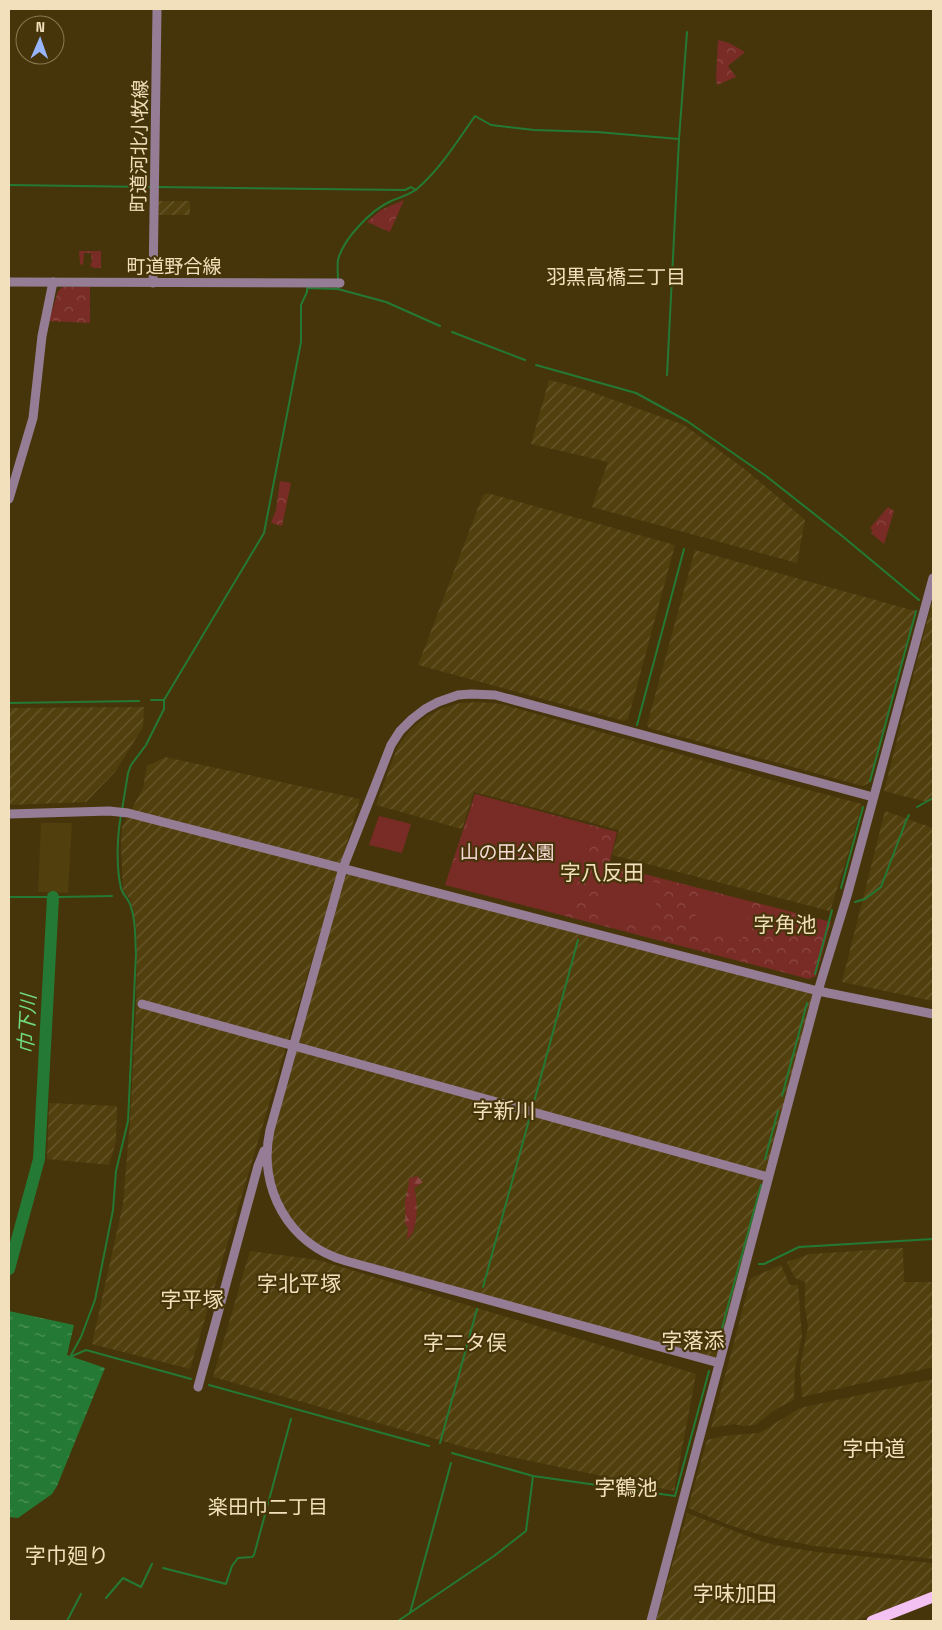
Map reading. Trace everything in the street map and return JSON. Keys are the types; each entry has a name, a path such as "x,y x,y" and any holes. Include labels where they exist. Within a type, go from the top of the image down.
{"main road":[{"path":"872,1621 933,1598"}],"street":[{"name":"町道河北小牧線","path":"153,283 157,9"},
{"name":"町道野合線","path":"9,282 340,284"},
{"path":"9,499 33,418 42,336 53,282"},
{"path":"651,1621 818,991 847,896 933,578"},
{"path":"198,1387 258,1166 267,1146 293,1045 343,868 388,751 412,719 425,709 444,699 464,695 486,694 873,797"},
{"path":"9,814 124,812 818,991 933,1014"},
{"path":"142,1004 768,1177"},
{"path":"267,1146 266,1165 269,1181 279,1208 299,1234 314,1247 326,1254 719,1363"}],"shaded area":[{"path":"157,201 190,201 190,215 157,215"},
{"path":"549,380 580,388 684,425 746,470 805,520 797,563 592,507 608,462 531,444"},
{"path":"487,493 675,545 628,719 624,721 418,665 483,495"},
{"path":"695,550 915,611 869,783 863,786 649,728 647,725"},
{"path":"932,602 933,801 923,801 884,791"},
{"path":"460,703 501,704 862,804 830,911 612,855 619,830 474,792 462,829 376,805 398,746 411,729 427,716 443,708"},
{"path":"144,707 143,727 115,772 86,802 9,805 9,708"},
{"path":"165,757 360,799 190,1369 92,1344 123,1204 130,1121 137,950 136,925 130,899 123,890 122,827 143,788 147,766"},
{"path":"885,811 933,828 933,1001 842,982"},
{"path":"41,823 72,823 68,893 38,892"},
{"path":"343,868 818,991 719,1363 326,1254 279,1208 267,1146"},
{"path":"49,1103 117,1106 116,1141 109,1165 47,1159"},
{"path":"903,1248 904,1282 933,1282 933,1367 802,1397 800,1367 808,1327 805,1307 805,1282 795,1278 787,1262 810,1254"},
{"path":"250,1251 318,1260 696,1374 674,1491 468,1448 213,1377"},
{"path":"781,1265 790,1285 798,1285 802,1336 795,1368 794,1400 778,1408 755,1425 743,1426 734,1424 711,1428 751,1278"},
{"path":"933,1379 933,1559 814,1546 761,1535 732,1526 688,1508 707,1440 723,1436 759,1433 800,1408"},
{"path":"687,1513 763,1542 780,1546 817,1552 933,1563 933,1592 855,1621 656,1621"}],"green space":[{"path":"718,40 729,43 745,52 728,66 736,77 717,85 716,77"},
{"path":"404,200 390,232 367,222 381,210"},
{"path":"79,251 101,251 101,268 90,266 92,261 91,253 84,253 83,265 80,264"},
{"path":"63,287 90,287 90,323 49,321 58,291"},
{"path":"280,481 291,483 282,526 271,523 276,510"},
{"path":"888,507 894,511 884,544 871,533 873,531 870,528"},
{"name":"山の田公園","path":"475,794 617,832 609,865 831,922 816,976 809,979 445,885"},
{"path":"477,796 595,828 571,905 564,911 557,913 448,885"},
{"path":"379,816 411,824 402,853 369,845"},
{"path":"607,870 661,884 649,928 595,915"},
{"path":"703,891 751,903 742,940 692,928"},
{"path":"417,1176 423,1182 414,1188 417,1207 416,1223 414,1230 407,1239 408,1228 405,1223 405,1200 409,1178"}],"water":[{"path":"9,1311 74,1325 67,1355 105,1368 57,1486 52,1494 18,1518 9,1517"}],"waterway":[{"path":"667,375 679,139 687,32"},
{"path":"338,280 338,260 352,234 383,205 418,188 449,154 475,116 491,125 534,130 597,132 679,139"},
{"path":"9,185 150,187"},
{"path":"158,187 405,190 411,187 416,190"},
{"path":"122,810 131,765 146,745 164,709 164,700 264,533 301,342 301,305 307,288 338,289 338,287"},
{"path":"338,289 386,302 440,326"},
{"path":"452,332 525,360"},
{"path":"536,365 636,393 687,421 766,476 919,600"},
{"path":"637,725 684,549"},
{"path":"870,781 916,611"},
{"path":"151,700 164,700"},
{"path":"9,703 139,701"},
{"path":"917,807 933,798"},
{"path":"841,888 863,807"},
{"path":"70,1357 81,1337 95,1300 113,1210 116,1171 128,1121 136,954 132,910 122,890 118,871 118,842 121,815"},
{"path":"855,902 865,899 881,887 909,815"},
{"path":"59,897 112,896"},
{"path":"9,897 47,897"},
{"name":"巾下川","path":"9,1269 39,1159 53,897"},
{"path":"815,974 832,910"},
{"path":"534,1102 578,940"},
{"path":"782,1096 807,1003"},
{"path":"765,1159 778,1111"},
{"path":"483,1287 529,1120"},
{"path":"717,1346 761,1185"},
{"path":"759,1264 764,1264 799,1247 933,1239"},
{"path":"440,1443 477,1309"},
{"path":"70,1357 86,1350 191,1379"},
{"path":"452,1453 533,1476 675,1496 709,1371"},
{"path":"209,1385 429,1446"},
{"path":"163,1568 226,1584 232,1566 238,1558 252,1557 254,1555 291,1419"},
{"path":"410,1613 451,1463"},
{"path":"398,1621 494,1556 526,1531 533,1476"},
{"path":"106,1598 123,1578 141,1587 152,1564"},
{"path":"67,1621 81,1594"}],"district":[{"name":"羽黒高橋三丁目","path":"616,277"},
{"name":"字八反田","path":"602,873"},
{"name":"字角池","path":"785,925"},
{"name":"字新川","path":"504,1111"},
{"name":"字北平塚","path":"299,1284"},
{"name":"字平塚","path":"192,1300"},
{"name":"字落添","path":"693,1341"},
{"name":"字二タ俣","path":"465,1343"},
{"name":"字中道","path":"874,1449"},
{"name":"字鶴池","path":"626,1488"},
{"name":"楽田巾二丁目","path":"268,1507"},
{"name":"字巾廻り","path":"67,1556"},
{"name":"字味加田","path":"735,1594"}]}
